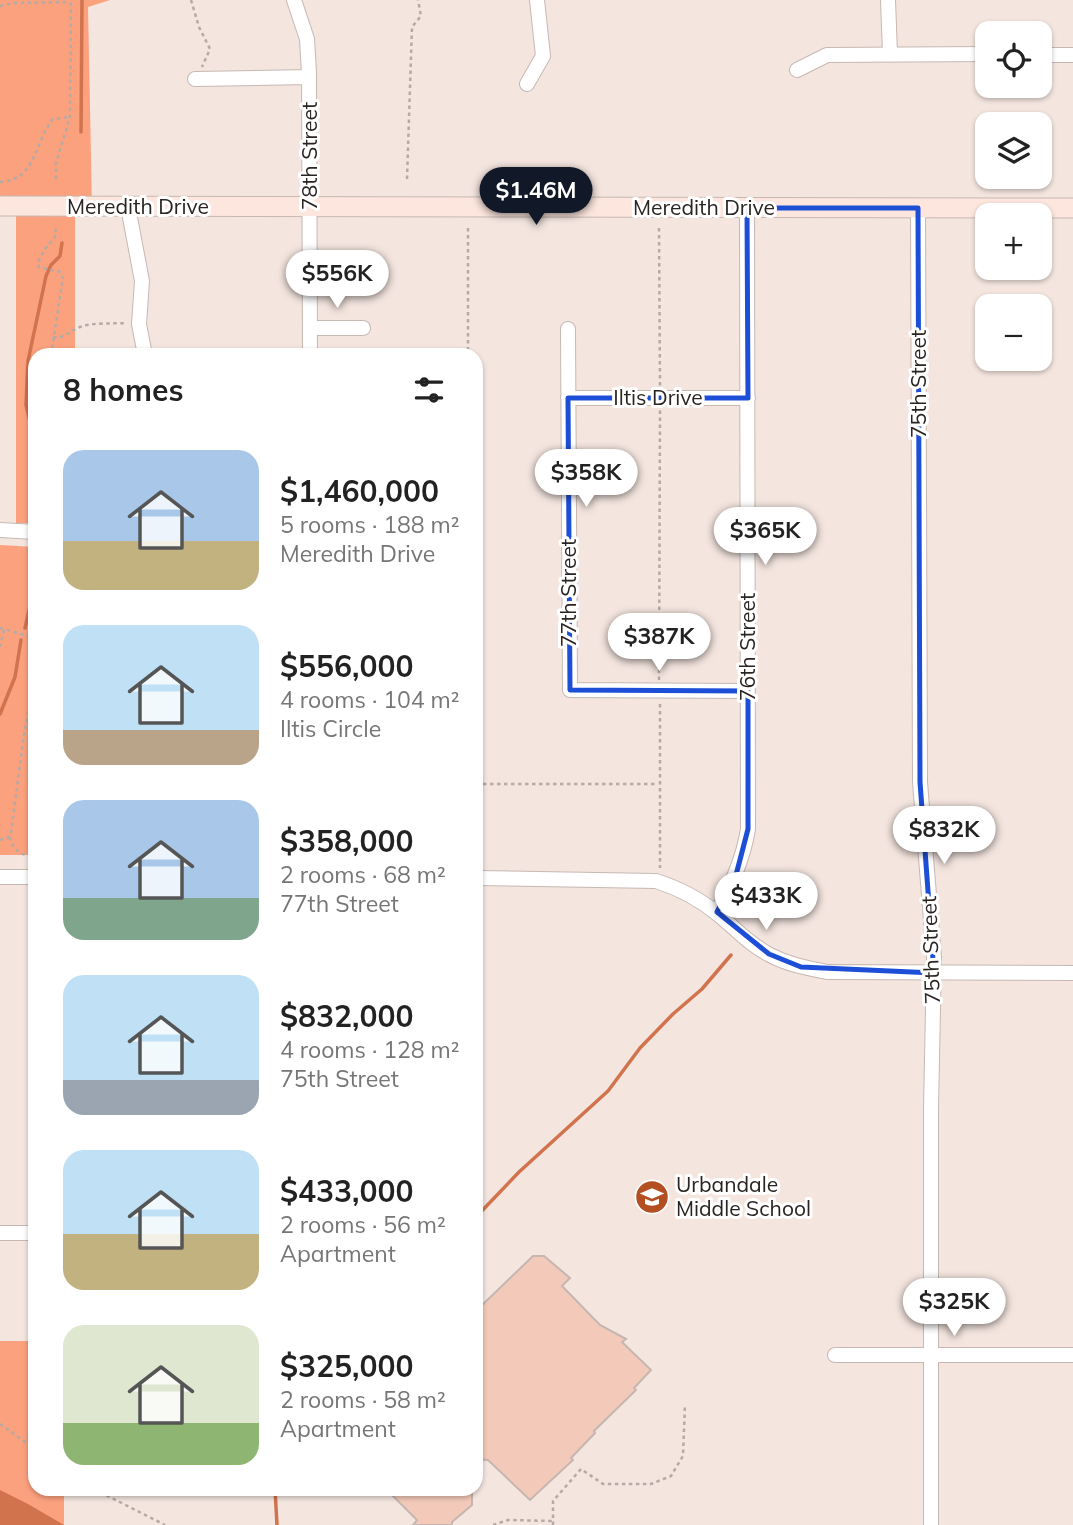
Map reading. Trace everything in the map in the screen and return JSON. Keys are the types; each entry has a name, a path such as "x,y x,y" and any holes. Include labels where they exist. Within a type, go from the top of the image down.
{"main road":[{"name":"Meredith Drive","path":"0,206 1073,208"}],"street":[{"name":"78th Street","path":"294,0 307,39 309,78 310,348"},
{"path":"527,85 543,55 537,0"},
{"path":"887,0 890,54"},
{"path":"797,70 827,55 975,54"},
{"path":"1052,55 1073,55"},
{"path":"195,79 309,78"},
{"path":"128,207 142,281 139,323 144,348"},
{"name":"76th Street","path":"716,912 736,875 744,854 748,829 747,208"},
{"name":"75th Street","path":"918,208 920,782 934,973 931,1109 931,1525"},
{"path":"310,328 363,328"},
{"name":"77th Street","path":"568,329 570,690 659,690"},
{"name":"Iltis Drive","path":"568,398 748,398"},
{"path":"0,530 28,532"},
{"path":"659,690 748,691"},
{"path":"0,877 28,877"},
{"path":"483,878 660,882 674,887 716,912 745,939 769,954 801,967 828,972 1073,973"},
{"path":"0,1233 28,1233"},
{"path":"835,1355 1073,1355"}],"path":[{"path":"191,0 209,49 207,60 195,79"},
{"path":"407,178 412,27 421,16 418,0"},
{"path":"0,6 71,1 70,117 56,163 56,179"},
{"path":"0,182 13,181 24,172 53,119 70,117"},
{"path":"468,228 468,348"},
{"path":"659,228 659,378 662,398 659,413 660,882"},
{"path":"52,348 63,278 60,272 42,267 38,262 55,237 56,229"},
{"path":"53,337 64,337 78,327 139,323"},
{"path":"0,647 2,629 28,636"},
{"path":"28,714 9,837 15,850 28,855"},
{"path":"483,784 660,784"},
{"path":"0,840 9,837"},
{"path":"493,1525 508,1520 553,1523 553,1501 580,1469 603,1484 651,1484 671,1476 683,1456 685,1404"},
{"path":"0,1424 28,1444"},
{"path":"108,1496 162,1524"}],"highlighted area":[{"path":"747,208 918,208 920,782 934,973 801,967 769,954 717,912 736,875 748,829 748,691 570,690 568,398 748,398"}],"shaded area":[{"path":"0,0 110,0 88,7 92,207 75,207 75,348 28,348 28,523 16,523 16,207 0,206"},
{"path":"0,545 28,547 28,855 0,855"},
{"path":"0,1341 28,1341 28,1496 64,1496 64,1525 0,1525"},
{"path":"0,1490 28,1504 64,1525 0,1525"}],"building":[{"path":"533,1256 544,1256 570,1278 562,1286 600,1325 626,1339 622,1342 651,1370 634,1388 636,1390 594,1431 571,1458 573,1460 530,1500 488,1460 483,1460 483,1304"},
{"path":"393,1496 472,1496 472,1505 452,1522 452,1525 413,1525 417,1520"}],"waterway":[{"path":"81,132 82,0"},
{"path":"31,348 46,276 51,265 60,256 62,243"},
{"path":"28,361 28,413"},
{"path":"25,628 28,615"},
{"path":"0,714 15,677 21,640"},
{"path":"483,1210 519,1172 608,1091 640,1048 702,989 731,955"},
{"path":"275,1496 277,1525"}],"place":[{"name":"Urbandale Middle School","path":"652,1197"}]}
